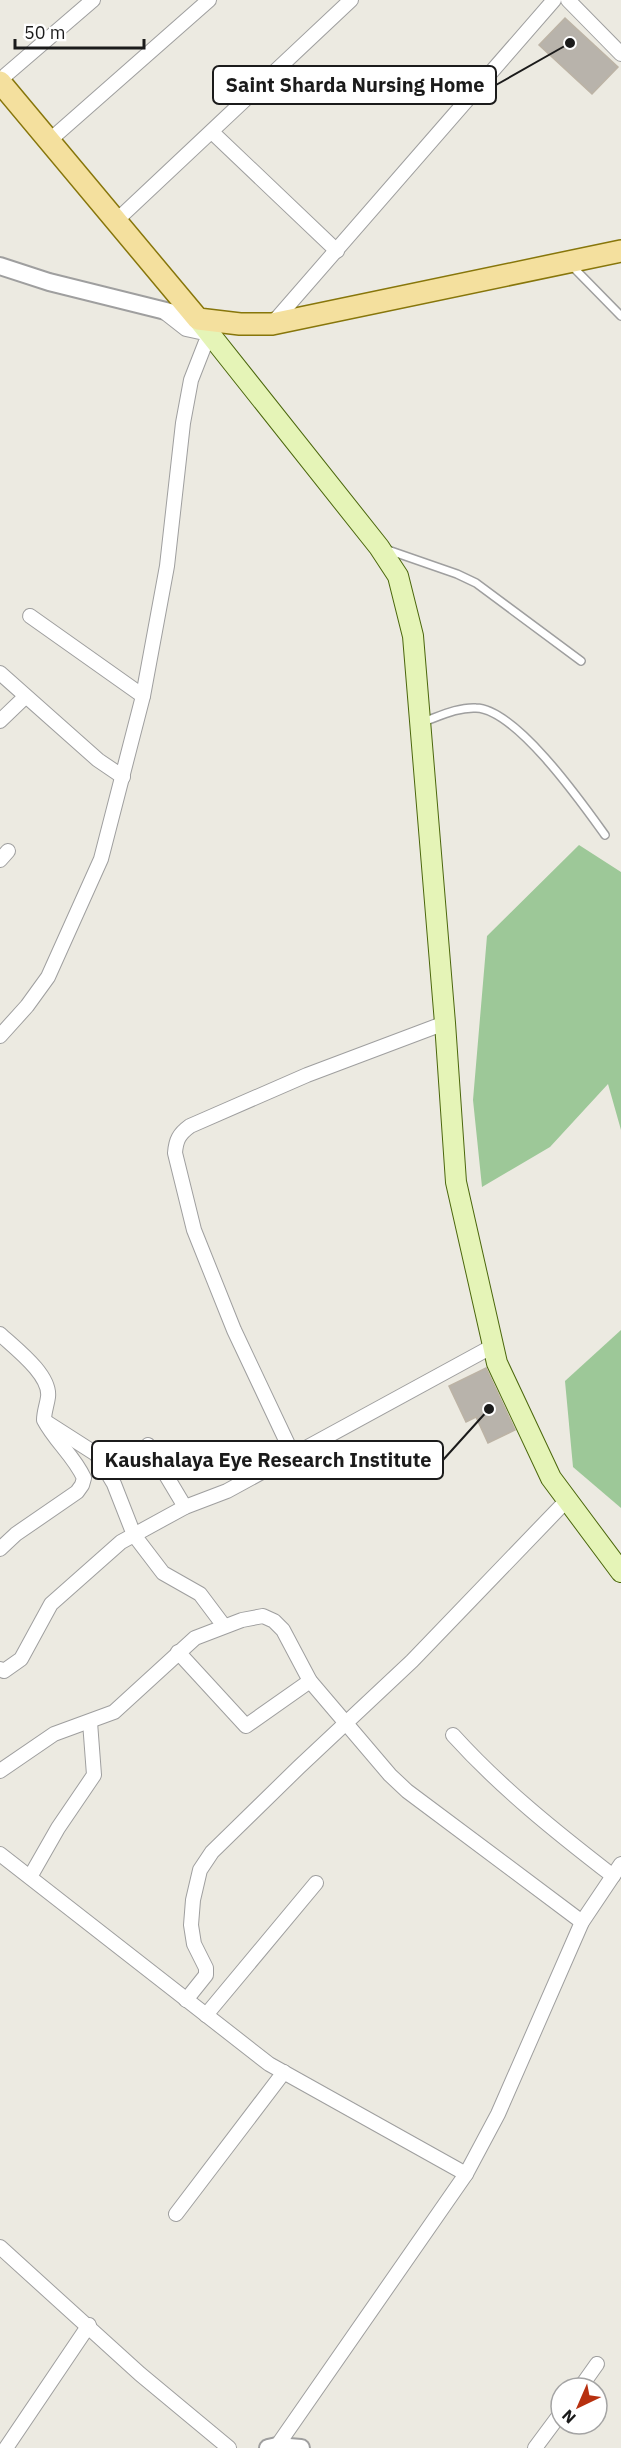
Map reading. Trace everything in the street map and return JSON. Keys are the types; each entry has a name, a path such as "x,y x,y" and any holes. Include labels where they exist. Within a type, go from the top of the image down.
{"main road":[{"path":"0,81 204,326 379,547 398,576 412,636 445,1023 456,1182 497,1363 551,1478 621,1572"},
{"path":"204,326 272,324 621,251"}],"street":[{"path":"0,81 93,0"},
{"path":"50,140 209,0"},
{"path":"117,220 213,133 351,0"},
{"path":"272,324 554,0"},
{"path":"568,0 621,54"},
{"path":"213,133 337,251"},
{"path":"0,266 49,282 161,310 204,326 183,423 167,566 143,696 101,859 48,977 27,1006 0,1036"},
{"path":"30,616 143,696"},
{"path":"0,673 98,760 123,777"},
{"path":"0,721 25,697"},
{"path":"292,1453 234,1330 194,1230 175,1153 176,1140 181,1132 190,1126 307,1075 445,1023"},
{"path":"0,1334 39,1372 47,1387 48,1396 44,1420 52,1436 78,1466 84,1478 82,1485 0,1549"},
{"path":"0,1669 4,1671 21,1659 51,1604 121,1542 185,1507 227,1491 292,1453 493,1346"},
{"path":"44,1420 96,1454 114,1484 134,1535 163,1574 200,1594 224,1626"},
{"path":"148,1445 185,1507"},
{"path":"186,2000 206,1975 206,1968 194,1944 191,1925 193,1900 200,1870 212,1852 428,1645 567,1500"},
{"path":"0,1771 54,1734 114,1712 195,1638 242,1620 263,1616 274,1621 283,1630 310,1681 346,1725 407,1791 582,1922"},
{"path":"178,1652 246,1726 310,1681"},
{"path":"30,1877 58,1828 94,1775 90,1722"},
{"path":"453,1735 485,1771 617,1880"},
{"path":"0,1854 269,2064 466,2174"},
{"path":"273,2447 466,2174 498,2114 582,1922 617,1880 621,1864"},
{"path":"206,2015 316,1883"},
{"path":"176,2214 284,2072"},
{"path":"0,2247 89,2325 140,2374 229,2448"},
{"path":"6,2448 89,2325"},
{"path":"588,2376 597,2364"},
{"path":"535,2448 549,2429"},
{"path":"273,2447 302,2448"}],"lane":[{"path":"567,261 621,316"},
{"path":"379,547 430,564 476,583 502,600 581,661"},
{"path":"420,723 461,709 477,708 490,711 511,725 546,760 571,788 605,835"}],"green space":[{"path":"579,845 621,872 621,1130 608,1084 550,1147 482,1187 473,1100 487,936"},
{"path":"621,1330 621,1508 573,1467 565,1381"}],"building":[{"path":"565,18 618,67 592,94 539,45"},
{"path":"486,1368 515,1430 488,1443 476,1417 466,1422 449,1386"}],"place":[{"name":"Saint Sharda Nursing Home","path":"570,43"},
{"name":"Kaushalaya Eye Research Institute","path":"489,1409"}]}
